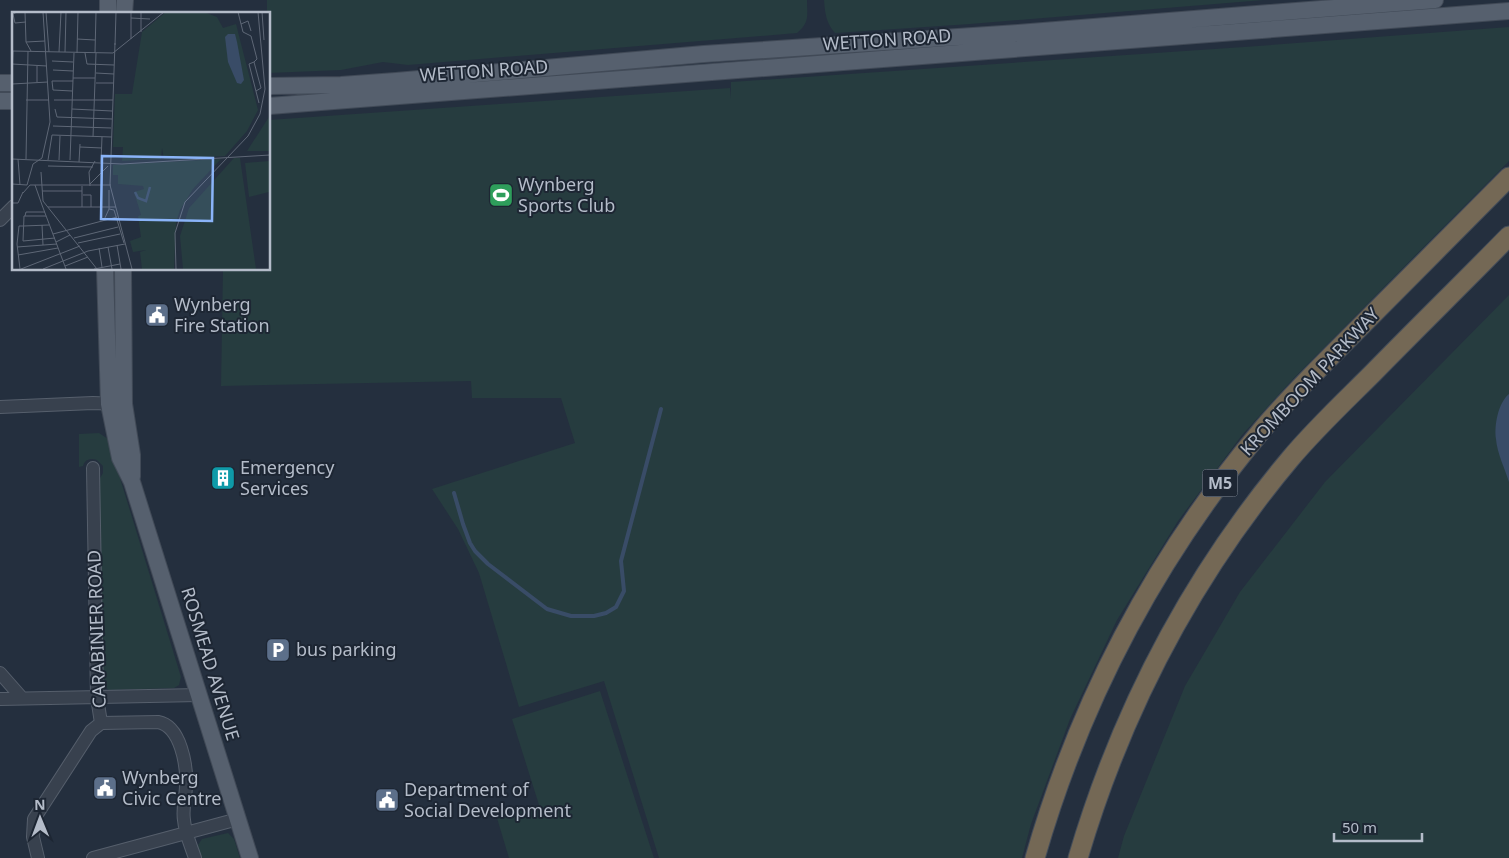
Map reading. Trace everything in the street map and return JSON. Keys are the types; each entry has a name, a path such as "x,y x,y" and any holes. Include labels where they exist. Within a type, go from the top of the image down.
{"highway":[{"name":"KROMBOOM PARKWAY","path":"1034,858 1077,733 1104,674 1139,606 1168,557 1200,509 1262,429 1305,383 1509,178"},
{"name":"M5","path":"1078,858 1099,790 1116,746 1141,691 1173,629 1201,581 1234,532 1292,457 1509,236"}],"main road":[{"name":"WETTON ROAD","path":"270,86 387,82 714,54 1018,33 1435,0"},
{"name":"WETTON ROAD","path":"270,106 1509,11"},
{"name":"ROSMEAD AVENUE","path":"105,270 120,458 132,482 250,858"},
{"name":"ROSMEAD AVENUE","path":"116,404 123,270"}],"street":[{"path":"0,220 12,208"},
{"path":"0,406 116,404"},
{"name":"CARABINIER ROAD","path":"38,858 33,837 34,819 91,731 101,723 97,697 93,468"},
{"path":"0,673 22,698"},
{"path":"0,698 199,695"},
{"path":"101,723 158,722 167,725 173,730 186,769 187,788 184,819 195,858"},
{"path":"93,858 238,820"}],"green space":[{"path":"267,0 807,0 806,22 797,33 408,65 383,62 341,70 270,73 270,12 267,12"},
{"path":"824,0 1264,0 835,33 826,18"},
{"path":"1509,27 1509,161 1293,379 1242,435 1178,521 1117,620 1070,719 1031,824 1022,858 659,858 604,681 519,707 479,573 458,529 432,489 575,443 561,398 472,398 471,381 221,386 223,270 270,270 270,120 730,88 731,99 731,82"},
{"path":"1509,295 1509,858 1118,858 1124,836 1185,686 1240,592 1325,482"},
{"path":"99,433 108,439 181,677 179,685 174,688 109,690 102,685 99,480 103,473 103,466 97,460 90,459 83,466 79,467 79,434"},
{"path":"600,691 654,858 509,858 497,818 539,805 512,719"},
{"path":"228,833 234,839 240,858 200,858 198,845 202,839"}],"water":[{"path":"1509,394 1509,482 1498,450 1496,421 1502,403"}],"waterway":[{"path":"454,493 470,543 488,564 547,609 571,616 594,616 606,613 616,607 624,591 621,561 661,409"}],"place":[{"name":"Wynberg Sports Club","path":"501,195"},
{"name":"Wynberg Fire Station","path":"157,315"},
{"name":"Emergency Services","path":"223,478"},
{"name":"bus parking","path":"278,650"},
{"name":"Wynberg Civic Centre","path":"105,788"},
{"name":"Department of Social Development","path":"387,800"}]}
